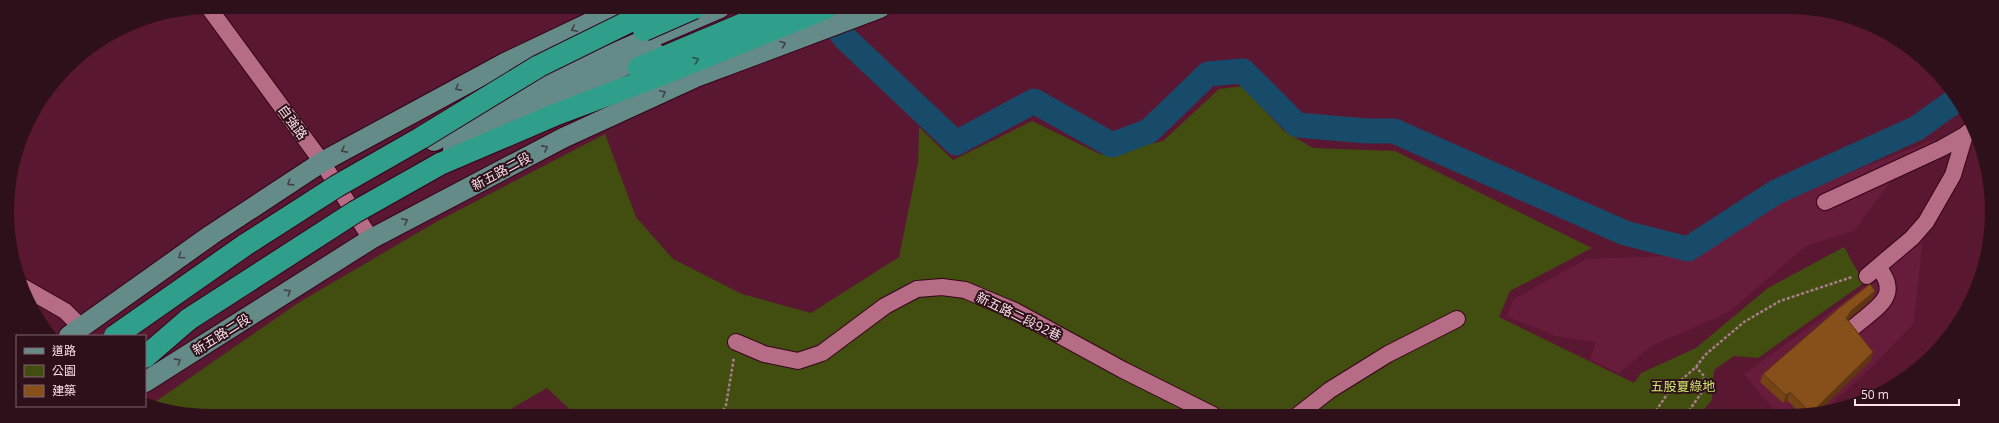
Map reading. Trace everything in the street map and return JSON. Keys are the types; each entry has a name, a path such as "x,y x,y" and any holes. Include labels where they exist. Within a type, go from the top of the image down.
{"highway":[{"path":"116,335 251,241 337,186 422,138 539,66 647,14"},
{"path":"422,138 544,76 681,14"},
{"path":"146,346 355,212 440,164 497,134 637,69 767,14"},
{"path":"440,164 557,114 660,75 811,14"},
{"path":"146,356 189,320"}],"main road":[{"path":"75,331 211,235 322,162 505,63 607,14"},
{"path":"146,346 249,273 347,200 487,112 546,82 705,14"},
{"path":"133,335 239,258 347,200 493,127 658,51 748,14"},
{"name":"新五路二段","path":"146,381 371,239 562,138 690,80 864,14"},
{"path":"505,63 664,31"}],"street":[{"name":"自強路","path":"213,14 322,162 371,239"},
{"path":"1825,202 1942,148 1968,133"},
{"path":"1855,326 1884,302 1889,291 1887,278 1872,271 1912,238 1926,222 1953,175 1968,133"},
{"name":"新五路二段92巷","path":"736,342 764,354 798,361 822,353 885,306 917,288 942,287 965,290 1015,311 1123,370 1201,409"},
{"path":"31,292 65,311 75,331"},
{"path":"1306,409 1330,390 1388,354 1457,319"}],"path":[{"path":"1657,409 1670,390 1696,367 1705,355 1744,322 1780,302 1848,277 1872,271"},
{"path":"724,409 726,405 736,342"},
{"path":"1690,409 1704,388 1704,376 1696,367"}],"shaded area":[{"path":"1935,139 1943,155 1898,172 1854,231 1806,246 1729,312 1652,346 1619,373 1590,360 1596,342 1556,336 1506,316 1514,299 1586,259 1694,255 1790,196"},
{"path":"1923,237 1914,323 1874,365 1832,404 1800,409 1773,409 1744,374 1892,267"}],"green space":[{"name":"五股夏綠地","path":"1242,86 1284,131 1313,148 1395,151 1592,248 1510,291 1499,317 1634,383 1641,373 1696,348 1768,288 1844,247 1864,283 1758,358 1734,356 1714,370 1712,400 1704,409 570,409 547,388 510,409 199,409 156,401 298,303 436,222 605,134 636,217 673,259 742,294 811,313 899,257 918,163 919,127 953,160 1032,121 1102,155 1163,141 1219,89"}],"building":[{"path":"1870,284 1875,291 1852,310 1846,318 1873,352 1818,406 1806,408 1790,392 1786,395 1763,374 1839,308"}],"waterway":[{"path":"826,14 847,40 956,143 1034,101 1112,145 1149,131 1208,74 1243,71 1297,125 1367,131 1394,131 1625,233 1688,249 1776,192 1917,128 1952,103"}]}
